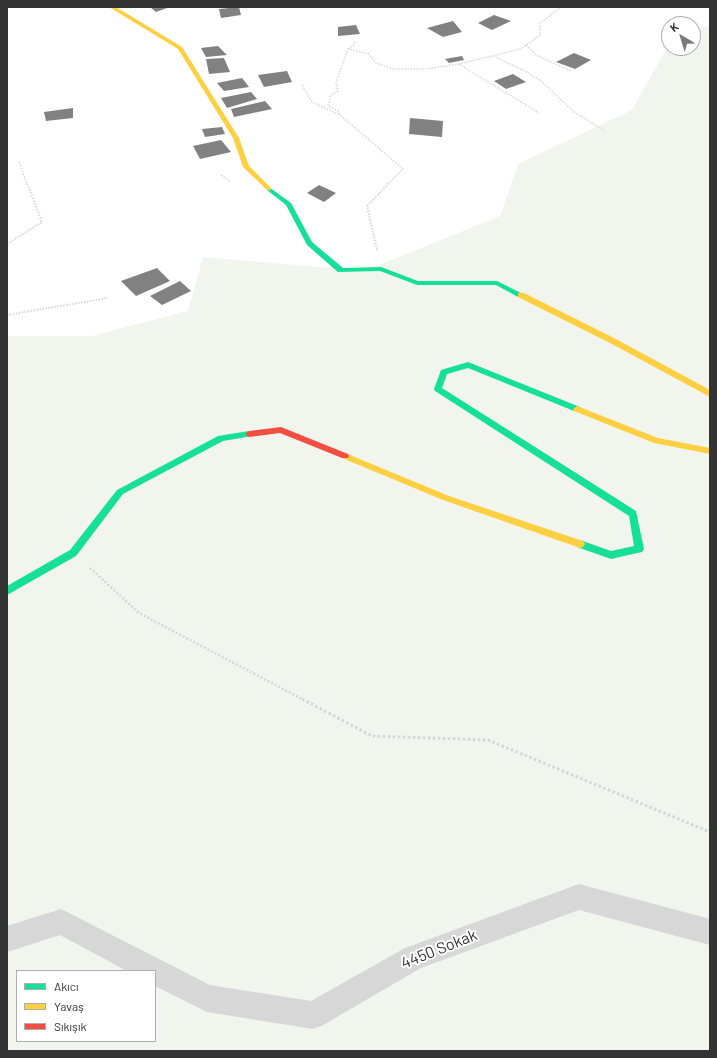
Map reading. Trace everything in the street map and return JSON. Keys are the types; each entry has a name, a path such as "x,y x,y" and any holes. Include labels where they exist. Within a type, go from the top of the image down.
{"street":[{"path":"115,8 180,48 236,138 246,167 267,188 289,204 309,243 341,270 381,269 417,283 497,283 613,341 710,394"},
{"path":"7,591 73,553 120,492 221,438 281,430 446,498 611,555 639,549 633,514 438,389 444,372 468,365 657,440 710,451"},
{"name":"4450 Sokak","path":"156,972 207,998 313,1015 414,956 579,897 710,932"},
{"name":"4450 Sokak","path":"7,939 61,922 153,970"}],"path":[{"path":"348,49 369,54 376,63 394,69 426,69 459,64 521,49 540,35 540,23 560,8"},
{"path":"355,41 354,45 348,49 336,83 338,91 331,95 328,106 338,111 340,115 403,169 367,206 381,269"},
{"path":"526,45 536,55 571,71"},
{"path":"492,56 525,71 541,81 574,112 605,131"},
{"path":"459,64 538,113"},
{"path":"302,85 312,102 340,115"},
{"path":"7,244 42,222 19,162"},
{"path":"7,314 108,298"},
{"path":"73,553 139,613 372,736 488,740 710,832"}],"shaded area":[{"path":"710,25 710,1051 7,1051 7,336 92,336 188,311 203,257 364,271 500,216 518,164 632,110 662,56 701,56 701,28"}],"building":[{"path":"150,7 170,7 156,12"},
{"path":"239,7 241,15 221,18 219,9"},
{"path":"494,15 511,21 492,30 478,23"},
{"path":"453,21 462,32 443,37 427,28"},
{"path":"356,25 360,34 338,36 338,27"},
{"path":"218,46 227,55 206,57 201,48"},
{"path":"574,53 591,60 575,69 556,62"},
{"path":"462,56 464,60 449,63 445,59"},
{"path":"224,58 230,72 209,74 206,59"},
{"path":"287,71 292,82 264,87 258,75"},
{"path":"513,74 526,82 506,89 494,81"},
{"path":"242,78 249,87 224,91 217,83"},
{"path":"251,92 257,99 227,108 221,98"},
{"path":"265,101 272,109 234,117 231,109"},
{"path":"73,108 73,118 46,121 44,112"},
{"path":"410,118 443,121 442,137 409,134"},
{"path":"222,127 225,134 205,137 202,129"},
{"path":"221,140 231,152 200,159 193,146"},
{"path":"319,185 336,193 324,202 307,193"},
{"path":"157,268 170,281 136,296 121,281"},
{"path":"180,281 191,291 162,305 150,296"}],"traffic: fast":[{"path":"269,189 289,204 309,243 341,270 381,269 417,283 497,283 521,295"},
{"path":"577,409 468,365 444,372 438,389 633,514 639,549 611,555 580,544"},
{"path":"7,591 73,553 120,492 221,438 249,434"}],"traffic: slow":[{"path":"112,7 180,48 236,138 246,167 269,189"},
{"path":"521,295 613,341 710,394"},
{"path":"577,409 657,441 710,451"},
{"path":"345,456 446,498 580,544"}],"traffic: jam":[{"path":"249,434 281,430 345,456"}]}
